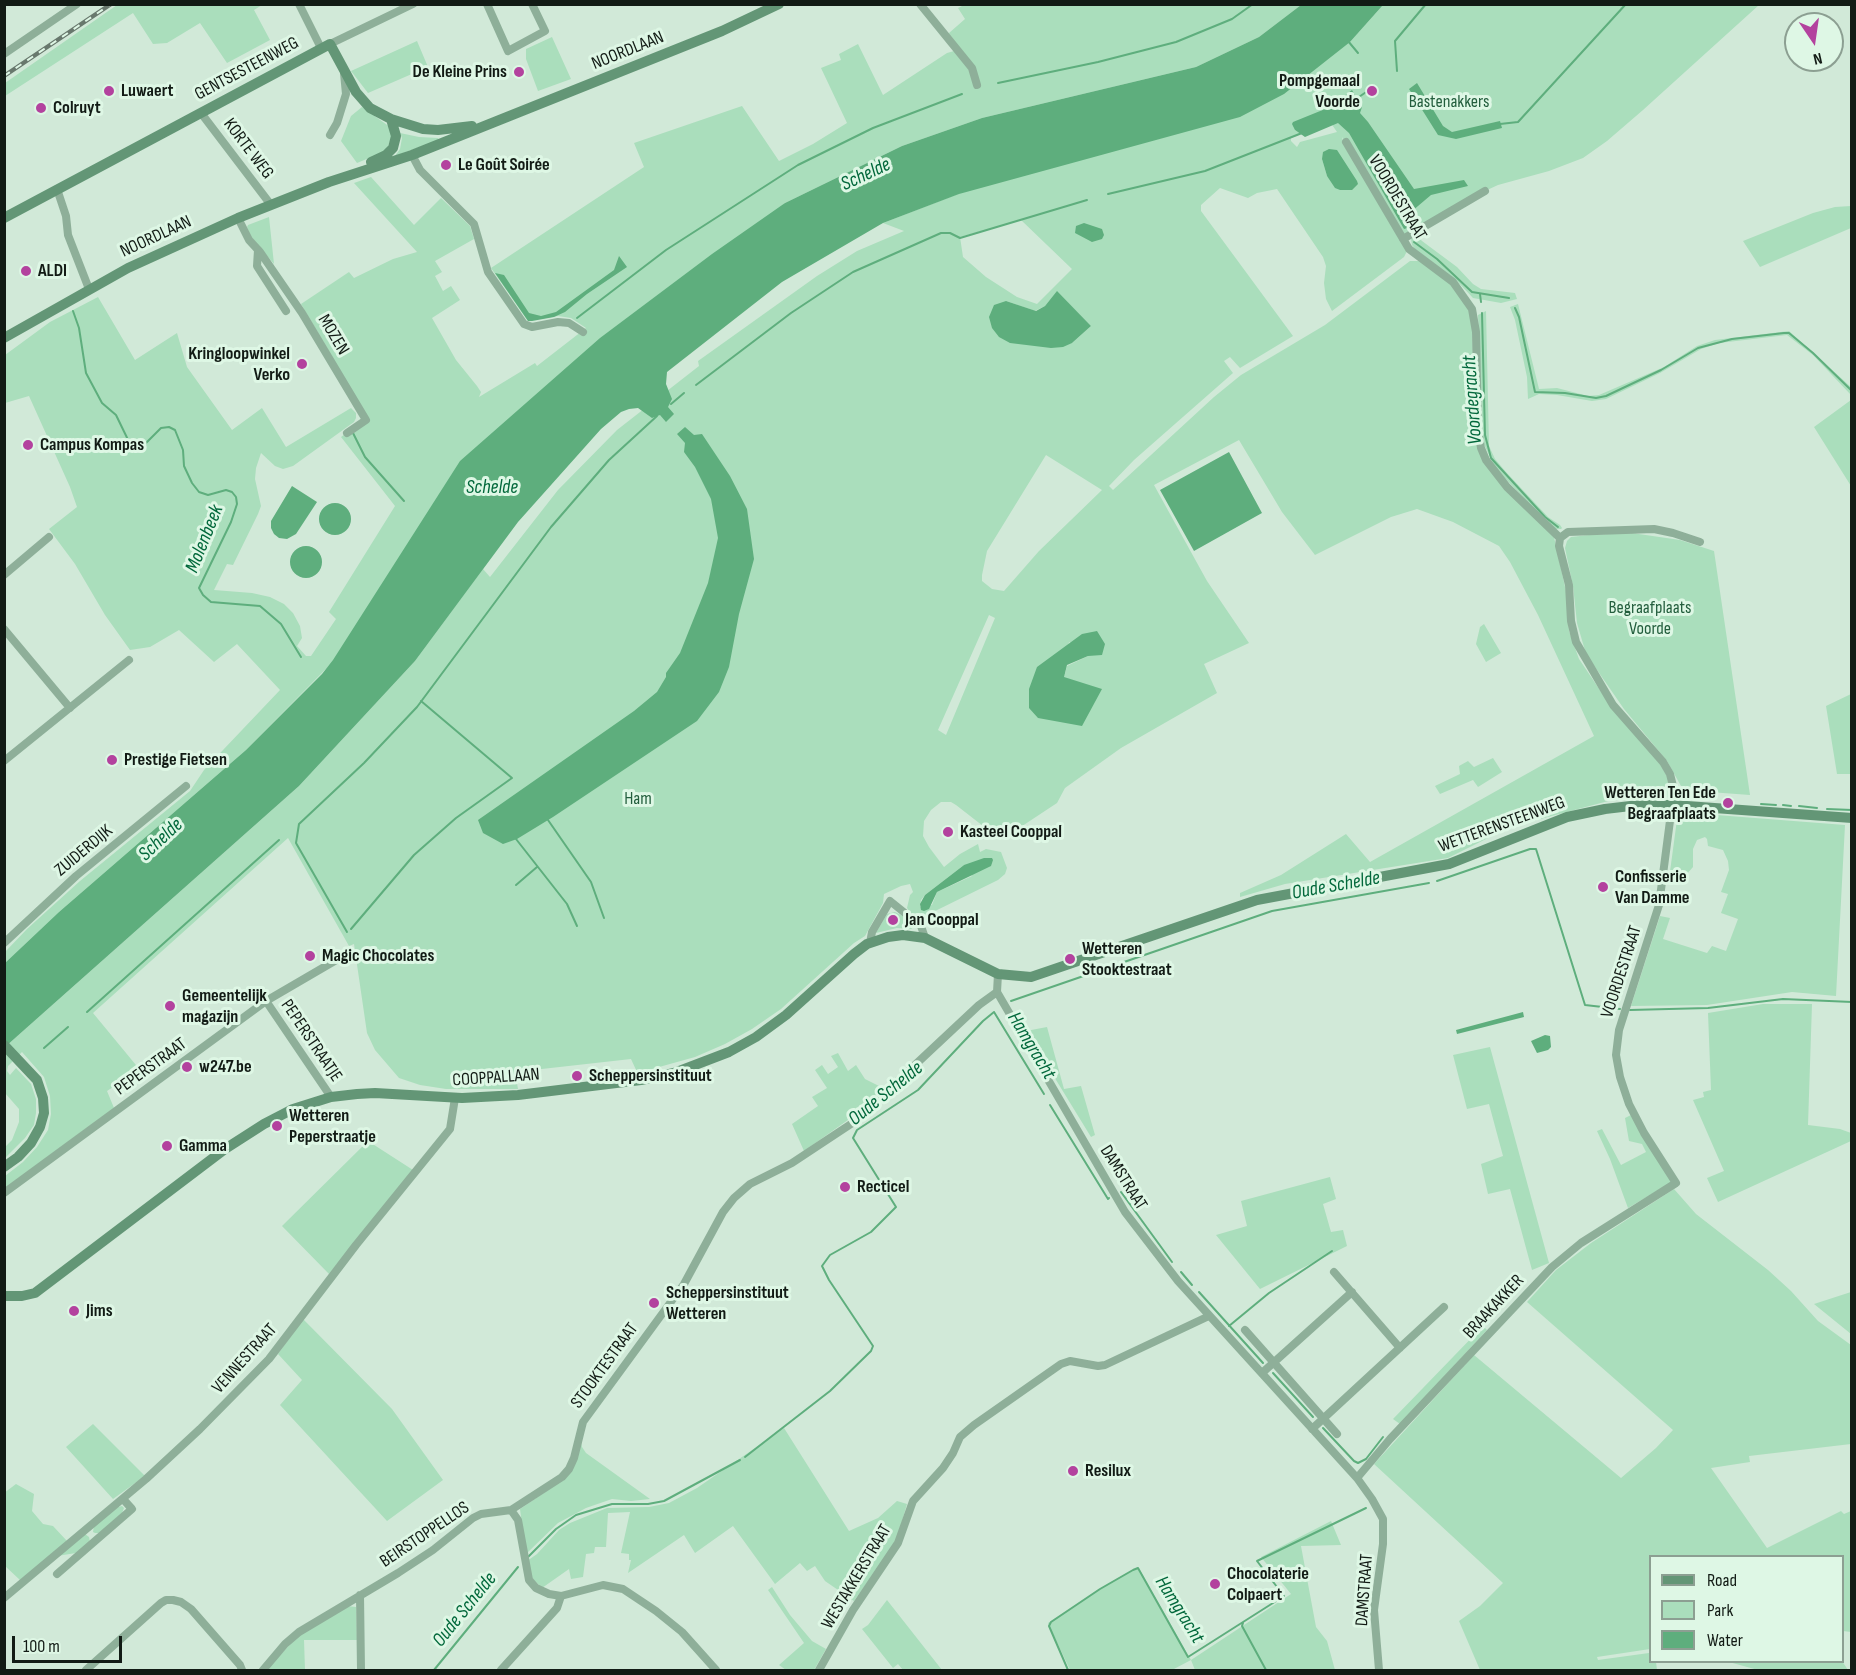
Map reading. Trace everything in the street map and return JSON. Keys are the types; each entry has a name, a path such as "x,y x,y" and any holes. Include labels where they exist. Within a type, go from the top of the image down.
{"street":[{"path":"4,54 77,4"},
{"path":"299,4 325,46"},
{"name":"GENTSESTEENWEG","path":"4,218 325,46 413,4"},
{"path":"487,4 508,51 545,31 532,4"},
{"name":"NOORDLAAN","path":"4,338 128,268 238,218 329,182 412,155 722,31 779,4"},
{"path":"920,4 972,68 977,85"},
{"name":"NOORDLAAN","path":"325,46 356,92 370,108 391,119 423,129 438,130 487,124"},
{"path":"330,135 337,123 346,94 344,72"},
{"name":"KORTE WEG","path":"201,112 271,205"},
{"name":"NOORDLAAN","path":"329,182 390,152 396,142 391,119"},
{"name":"VOORDESTRAAT","path":"1346,142 1414,254 1453,282 1472,309 1476,332 1478,429 1481,448 1486,460 1507,487 1560,538 1559,546 1569,585 1571,621 1582,656 1613,705 1663,762 1670,774 1674,790 1673,805 1659,906 1619,1030 1616,1055 1621,1082 1629,1104 1644,1133 1676,1183"},
{"path":"412,155 420,170 474,224 488,272 526,327 558,322 569,323 583,333"},
{"path":"57,189 66,216 71,243 89,289"},
{"path":"1403,239 1485,191"},
{"name":"MOZEN","path":"238,218 249,240 302,313 366,420 347,433"},
{"name":"MOZEN","path":"258,250 257,266 286,311"},
{"path":"1560,538 1568,532 1654,529 1674,533 1700,543"},
{"path":"4,575 49,537"},
{"path":"6,633 70,708"},
{"path":"4,761 129,660"},
{"name":"ZUIDERDIJK","path":"4,943 76,876 186,786"},
{"name":"WETTERENSTEENWEG","path":"998,974 1022,978 1041,975 1257,900 1449,864 1567,817 1605,809 1639,804 1673,805 1851,818"},
{"path":"870,943 872,932 890,901 921,926 925,938"},
{"name":"COOPPALLAAN","path":"4,1296 35,1293 225,1149 293,1108 331,1097 375,1093 455,1098 518,1095 648,1079 698,1065 729,1052 764,1031 786,1015 854,954 870,943 896,935 925,938 998,974"},
{"name":"PEPERSTRAAT","path":"4,1193 266,1001 350,952"},
{"path":"997,992 998,974"},
{"name":"DAMSTRAAT","path":"997,992 1125,1212 1178,1281 1358,1478 1383,1519 1383,1544 1374,1610 1379,1671"},
{"name":"STOOKTESTRAAT","path":"511,1510 562,1477 569,1469 583,1422 684,1284 723,1212 734,1198 750,1184 792,1163 854,1122 979,1005 997,992"},
{"name":"PEPERSTRAATJE","path":"266,1001 331,1097"},
{"path":"4,1045 37,1080 43,1098 44,1113 40,1127 31,1143 18,1157 4,1167"},
{"name":"VENNESTRAAT","path":"4,1598 123,1499 193,1436 269,1359 356,1245 450,1129 455,1098"},
{"name":"BRAAKAKKER","path":"1358,1478 1390,1439 1552,1267 1581,1243 1676,1183"},
{"path":"1334,1272 1400,1348"},
{"path":"1262,1373 1352,1292"},
{"path":"1312,1429 1444,1307"},
{"name":"WESTAKKERSTRAAT","path":"819,1671 853,1610 898,1543 913,1501 943,1468 953,1454 960,1437 1060,1364 1070,1361 1105,1365 1209,1316"},
{"path":"1245,1330 1337,1434"},
{"path":"57,1574 132,1509 123,1499"},
{"path":"511,1510 518,1520 529,1580 536,1588 561,1596 603,1585 623,1589 682,1632 716,1671"},
{"name":"BEIRSTOPPELLOS","path":"263,1671 285,1644 299,1632 433,1550 473,1518 481,1514 511,1510"},
{"path":"87,1529 96,1540"},
{"path":"51,1558 79,1555"},
{"path":"360,1595 361,1671"},
{"path":"501,1671 556,1608 561,1596"},
{"path":"86,1671 166,1600 181,1602 190,1609 240,1665 242,1671"}],"green space":[{"path":"117,5 262,5 254,10 270,40 227,63 200,23 167,43 153,44 133,13 5,96 5,83"},
{"path":"964,5 1301,5 1259,37 1196,67 982,118 902,146 785,203 246,750 59,912 5,963 5,952 27,929 80,881 190,791 204,770 280,690 237,644 214,662 179,630 150,647 130,650 105,615 75,564 49,529 77,507 29,396 5,403 5,355 50,322 98,297 135,360 177,333 187,367 232,430 262,408 286,447 351,408 356,413 354,422 293,466 283,469 275,466 261,453 255,479 261,506 233,565 227,564 214,590 252,593 270,597 284,604 293,613 300,626 302,638 297,646 306,656 311,656 336,619 329,612 395,506 341,437 366,419 331,363 333,358 301,304 349,272 354,278 393,259 417,252 354,183 371,177 414,225 441,198 470,226 474,239 435,261 442,272 435,276 443,291 451,286 460,300 432,318 456,360 481,392 479,397 535,363 537,366 586,328 571,318 558,316 528,321 491,268 644,167 634,143 742,106 779,161 847,123 821,68 841,60 839,54 858,44 883,95 947,53 954,51 949,33 965,19 958,8"},
{"path":"1383,5 1759,5 1643,110 1583,158 1549,171 1498,185 1403,239 1342,137 1344,146 1372,188 1407,251 1404,257 1332,311 1326,299 1324,283 1326,266 1323,257 1277,189 1257,193 1248,198 1220,188 1201,205 1201,211 1293,336 1240,368 1230,357 1224,361 1233,373 1134,460 1109,486 1113,490 1241,375 1325,325 1410,261 1420,261 1451,284 1469,310 1472,324 1475,429 1485,464 1554,537 1567,596 1569,631 1579,659 1610,705 1660,764 1671,789 1670,798 1616,799 1510,827 1448,858 1285,884 1240,897 1240,893 1281,875 1346,834 1370,862 1594,736 1538,615 1499,546 1453,522 1417,509 1391,517 1315,555 1282,512 1239,440 1154,485 1207,581 1249,643 1204,664 1217,693 1121,748 1065,788 1057,803 1001,840 951,802 941,802 931,810 924,821 923,836 944,867 960,854 978,844 980,852 986,849 1001,852 1007,868 1005,874 998,880 925,916 917,917 912,915 907,908 913,892 910,884 884,894 883,903 865,936 854,943 781,1009 752,1029 695,1057 637,1072 631,1059 515,1072 518,1089 446,1089 420,1085 399,1078 375,1050 367,1033 354,944 349,946 288,838 93,1013 145,1076 122,1081 107,1091 114,1108 5,1188 5,1176 37,1147 48,1130 51,1114 50,1096 44,1077 22,1052 8,1066 7,1071 10,1075 16,1068 31,1084 36,1099 36,1113 34,1125 25,1138 5,1158 5,1147 12,1140 19,1122 19,1109 5,1093 5,1047 299,786 415,661 483,569 490,577 558,490 617,430 699,366 698,361 817,276 857,251 904,231 883,223 1350,42","holes":["1322,110 1337,132 1300,142 1297,147 1291,138 1301,134 1295,130","1322,159 1352,189 1327,176","1021,220 1072,269 1037,304 1017,297 986,277 963,257 960,237","1057,292 1091,326 1072,343 1006,301 1035,311 1045,306","1046,455 1102,490 1039,551 1004,591 992,589 982,581 987,551","989,615 995,618 946,735 938,730","1069,642 1088,656 1067,666 1064,677","964,865 972,876 937,892 932,905 920,907 921,900"]},
{"path":"552,37 571,79 538,91 526,59 526,49"},
{"path":"417,41 428,67 368,93 351,71"},
{"path":"362,107 390,127 393,135 386,151 357,163 341,141 351,116"},
{"path":"400,133 439,140 395,156 400,149 402,138"},
{"path":"1851,206 1851,228 1760,267 1743,241 1813,213 1835,207"},
{"path":"269,217 274,264 251,237 247,227"},
{"path":"1418,234 1422,241 1457,267 1473,284 1481,289 1515,293 1517,299 1501,303 1473,298 1456,280 1415,249 1411,239"},
{"path":"1518,304 1539,389 1557,388 1588,396 1599,395 1664,367 1697,346 1715,340 1789,331 1851,387 1851,395 1813,355 1787,335 1719,343 1701,349 1660,373 1606,399 1592,401 1539,394 1528,399 1527,377 1510,307"},
{"path":"1486,311 1489,446 1495,459 1506,472 1548,517 1560,525 1561,529 1554,529 1495,468 1483,442 1478,315"},
{"path":"1851,400 1851,486 1814,427"},
{"name":"Begraafplaats Voorde","path":"1632,533 1680,540 1714,551 1750,795 1682,790 1683,787 1667,761 1624,709 1586,654 1577,623 1573,586 1565,548 1567,541 1571,537"},
{"path":"1484,624 1501,653 1486,662 1476,644 1480,627"},
{"path":"1851,694 1851,774 1837,774 1826,706"},
{"path":"1493,758 1502,772 1478,787 1473,780 1440,794 1435,786 1460,774 1459,766 1468,761 1474,767"},
{"path":"1678,812 1845,825 1836,996 1792,992 1707,1005 1631,1006 1660,916 1670,918 1663,939 1707,953 1712,946 1726,951 1738,919 1721,913 1728,894 1721,892 1729,870 1728,861 1723,850 1708,846 1705,837 1697,840 1693,849 1693,867 1686,875 1685,882 1669,879"},
{"path":"895,912 903,916 912,929 897,928 876,933 887,914"},
{"path":"1763,1004 1812,1004 1808,1125 1840,1129 1851,1133 1851,1141 1718,1202 1707,1178 1724,1171 1693,1100 1704,1097 1703,1092 1711,1090 1708,1013"},
{"path":"1047,1027 1064,1089 1081,1086 1095,1135 1091,1137 1026,1031"},
{"path":"1490,1047 1549,1263 1532,1270 1510,1189 1488,1194 1481,1164 1503,1156 1489,1104 1467,1109 1453,1055"},
{"path":"838,1053 848,1071 856,1065 865,1079 885,1089 855,1115 804,1151 792,1124 818,1106 812,1097 827,1088 815,1070 822,1065 828,1074 838,1067 831,1056"},
{"path":"1631,1115 1672,1182 1628,1208 1597,1131 1602,1129 1621,1165 1646,1152 1642,1144 1629,1141 1625,1118"},
{"path":"368,1141 413,1170 329,1274 282,1226"},
{"path":"1330,1177 1336,1199 1323,1204 1331,1232 1343,1230 1347,1246 1260,1289 1216,1235 1247,1226 1241,1201"},
{"path":"1674,1189 1696,1214 1768,1270 1818,1321 1851,1345 1851,1444 1749,1456 1750,1462 1711,1468 1767,1548 1841,1511 1844,1514 1851,1511 1851,1632 1844,1631 1844,1555 1649,1555 1649,1649 1597,1657 1598,1660 1649,1653 1649,1663 1656,1663 1657,1670 1480,1670 1459,1621 1480,1606 1503,1583 1374,1464 1474,1355 1621,1478 1656,1448 1673,1430 1527,1302 1556,1270 1591,1243"},
{"path":"1852,1292 1851,1334 1814,1304"},
{"path":"303,1319 392,1409 443,1480 387,1521 280,1405 302,1380 278,1354"},
{"path":"1483,1326 1487,1330 1400,1424 1393,1419"},
{"path":"93,1424 145,1476 113,1499 66,1447"},
{"path":"784,1428 849,1531 878,1518 897,1501 907,1504 896,1542 854,1601 825,1581 815,1566 807,1571 800,1563 775,1584 733,1526 695,1553 684,1535 628,1573 631,1560 629,1560 629,1554 621,1553 630,1512 608,1513 606,1547 595,1547 594,1553 586,1554 583,1577 571,1579 569,1569 542,1588 530,1576 527,1561 537,1554 559,1530 570,1523 607,1508 649,1507 669,1503 697,1488"},
{"path":"581,1442 586,1453 650,1499 631,1501 612,1499 586,1508 558,1523 526,1554 520,1509 563,1480"},
{"path":"16,1484 34,1494 32,1511 43,1524 53,1526 67,1541 20,1580 5,1566 4,1493"},
{"path":"122,1506 124,1508 122,1513 99,1533 93,1532 94,1525 115,1508"},
{"path":"1331,1521 1341,1545 1301,1546 1316,1627 1327,1641 1335,1670 1195,1670 1191,1660 1291,1594 1261,1557"},
{"path":"85,1534 89,1537 90,1542 76,1553 57,1556"},
{"path":"1138,1567 1191,1660 1172,1670 1070,1670 1048,1623"},
{"path":"772,1587 790,1615 812,1641 826,1649 814,1670 786,1670 779,1665 804,1643 768,1590"},
{"path":"887,1600 942,1670 903,1670 898,1664 893,1668 862,1629 868,1625"},
{"path":"347,1606 356,1607 357,1640 304,1640 305,1670 266,1670 297,1637"},
{"path":"1733,1663 1843,1663 1848,1670 1758,1670"}],"water":[{"name":"Schelde","path":"1301,5 1383,5 1350,42 1284,94 1240,117 959,194 883,223 782,282 667,372 666,384 672,399 668,407 674,414 666,422 660,415 652,418 638,408 629,409 621,412 601,429 518,522 415,661 299,786 5,1047 5,963 59,912 246,750 322,674 460,461 600,338 712,254 785,203 902,146 982,118 1196,67 1259,37"},
{"path":"1417,83 1443,126 1452,132 1500,121 1502,128 1456,139 1438,135 1409,89"},
{"path":"1352,90 1362,107 1360,113 1414,189 1464,180 1468,186 1431,195 1405,217 1411,227 1404,229 1349,133 1338,123 1305,137 1295,130 1292,124 1330,107"},
{"path":"1329,149 1337,150 1357,181 1358,184 1352,190 1335,188 1327,176 1322,159 1323,152"},
{"path":"1084,223 1102,229 1104,235 1102,239 1092,242 1075,233 1076,226"},
{"path":"619,256 627,267 565,312 554,317 532,321 528,321 495,273 504,275 529,313 541,316 556,312 614,270"},
{"path":"1057,291 1091,326 1072,343 1063,347 1051,348 1010,343 999,337 992,328 989,317 994,305 1006,301 1036,311 1045,306"},
{"path":"685,427 694,435 702,434 730,476 747,509 754,559 739,614 729,667 719,692 697,721 553,817 517,839 503,844 483,833 478,820 634,711 657,692 666,673 680,653 708,583 718,538 711,499 695,467 684,452 685,443 677,434"},
{"path":"1229,452 1262,513 1194,551 1160,490"},
{"path":"292,486 317,502 296,534 287,539 279,538 271,528 271,521"},
{"path":"335,503 347,507 351,519 347,531 335,535 323,531 319,519 323,507"},
{"path":"306,546 317,551 322,562 317,573 306,578 295,573 290,562 295,551"},
{"path":"1097,631 1105,644 1102,655 1088,656 1067,665 1064,677 1102,689 1082,726 1038,718 1029,708 1029,689 1037,667 1082,634"},
{"path":"984,858 992,858 991,866 937,892 929,909 921,910 920,904 925,895 964,865"},
{"path":"1523,1012 1524,1017 1457,1034 1456,1030"},
{"path":"1545,1035 1550,1036 1551,1047 1537,1053 1531,1041"}],"waterway":[{"path":"998,83 1098,62 1176,42 1232,19 1253,4"},
{"path":"1397,71 1395,41 1426,4"},
{"path":"1500,124 1518,122 1626,4"},
{"path":"1348,41 1358,53"},
{"path":"1356,99 1372,88"},
{"path":"577,318 666,250 798,165 873,128 962,94"},
{"path":"1108,194 1205,171 1302,133"},
{"path":"696,385 791,313 853,272 941,233 950,233 960,238 1087,200"},
{"path":"1414,242 1437,259 1472,292 1509,298"},
{"path":"1480,294 1481,302"},
{"path":"1515,308 1519,317 1535,392 1565,393 1596,398 1606,396 1661,370 1698,348 1732,339 1784,333 1789,333 1813,353 1852,391"},
{"name":"Molenbeek","path":"73,311 79,328 86,373 102,403 116,415 132,448 136,450 142,447 161,428 169,427 175,430 183,450 184,466 199,492 208,495 226,490 232,492 236,497 237,504 231,522 199,588 203,595 211,602 260,606 281,624 301,657"},
{"name":"Voordegracht","path":"1482,313 1485,435 1491,458 1545,517 1558,527"},
{"path":"671,404 684,393"},
{"path":"347,932 296,843 299,824 364,763 417,707 551,527 609,460 657,416"},
{"path":"353,433 365,457 404,501"},
{"path":"351,929 414,855 456,818 512,778 421,701"},
{"path":"1761,804 1776,805"},
{"path":"1783,805 1791,806"},
{"path":"1799,806 1817,808"},
{"path":"1827,809 1852,810"},
{"path":"548,820 591,882 604,918"},
{"path":"516,839 567,904 577,926"},
{"path":"87,1012 279,840"},
{"name":"Oude Schelde","path":"1437,881 1530,849 1536,849 1585,1005 1620,1009"},
{"path":"516,885 537,867"},
{"name":"Oude Schelde","path":"1011,1001 1272,911 1429,883"},
{"name":"Oude Schelde","path":"1630,1010 1708,1008 1783,999 1852,1002"},
{"name":"Oude Schelde","path":"745,1457 830,1391 871,1351 873,1346 822,1266 830,1255 871,1232 896,1207 853,1138 857,1130 918,1090 994,1012 1044,1094"},
{"path":"44,1048 68,1027"},
{"name":"Hamgracht","path":"1050,1105 1109,1198"},
{"name":"Hamgracht","path":"1121,1192 1172,1262"},
{"path":"1229,1326 1269,1293 1332,1251"},
{"name":"Hamgracht","path":"1181,1272 1192,1285"},
{"name":"Hamgracht","path":"1199,1292 1263,1363"},
{"name":"Hamgracht","path":"1273,1373 1313,1417"},
{"name":"Hamgracht","path":"1323,1428 1358,1463 1366,1459 1383,1437"},
{"name":"Oude Schelde","path":"527,1558 556,1529 576,1515 612,1504 648,1504 664,1501 740,1460"},
{"name":"Hamgracht","path":"1068,1670 1049,1626 1051,1622 1133,1570 1138,1568 1188,1657 1284,1596 1257,1561 1366,1508"},
{"name":"Oude Schelde","path":"434,1670 518,1567"},
{"path":"1243,1623 1242,1626 1266,1670"}],"railway":[{"path":"4,76 111,4"}],"place":[{"name":"De Kleine Prins","path":"519,72"},
{"name":"Luwaert","path":"109,91"},
{"name":"Pompgemaal Voorde","path":"1372,91"},
{"name":"Colruyt","path":"41,108"},
{"name":"Le Goût Soirée","path":"446,165"},
{"name":"ALDI","path":"26,271"},
{"name":"Kringloopwinkel Verko","path":"302,364"},
{"name":"Campus Kompas","path":"28,445"},
{"name":"Prestige Fietsen","path":"112,760"},
{"name":"Wetteren Ten Ede Begraafplaats","path":"1728,803"},
{"name":"Kasteel Cooppal","path":"948,832"},
{"name":"Confisserie Van Damme","path":"1603,887"},
{"name":"Jan Cooppal","path":"893,920"},
{"name":"Magic Chocolates","path":"310,956"},
{"name":"Wetteren Stooktestraat","path":"1070,959"},
{"name":"Gemeentelijk magazijn","path":"170,1006"},
{"name":"w247.be","path":"187,1067"},
{"name":"Scheppersinstituut","path":"577,1076"},
{"name":"Wetteren Peperstraatje","path":"277,1126"},
{"name":"Gamma","path":"167,1146"},
{"name":"Recticel","path":"845,1187"},
{"name":"Scheppersinstituut Wetteren","path":"654,1303"},
{"name":"Jims","path":"74,1311"},
{"name":"Resilux","path":"1073,1471"},
{"name":"Chocolaterie Colpaert","path":"1215,1584"}],"park label":[{"name":"Bastenakkers","path":"1449,102"},
{"name":"Ham","path":"638,799"}]}
